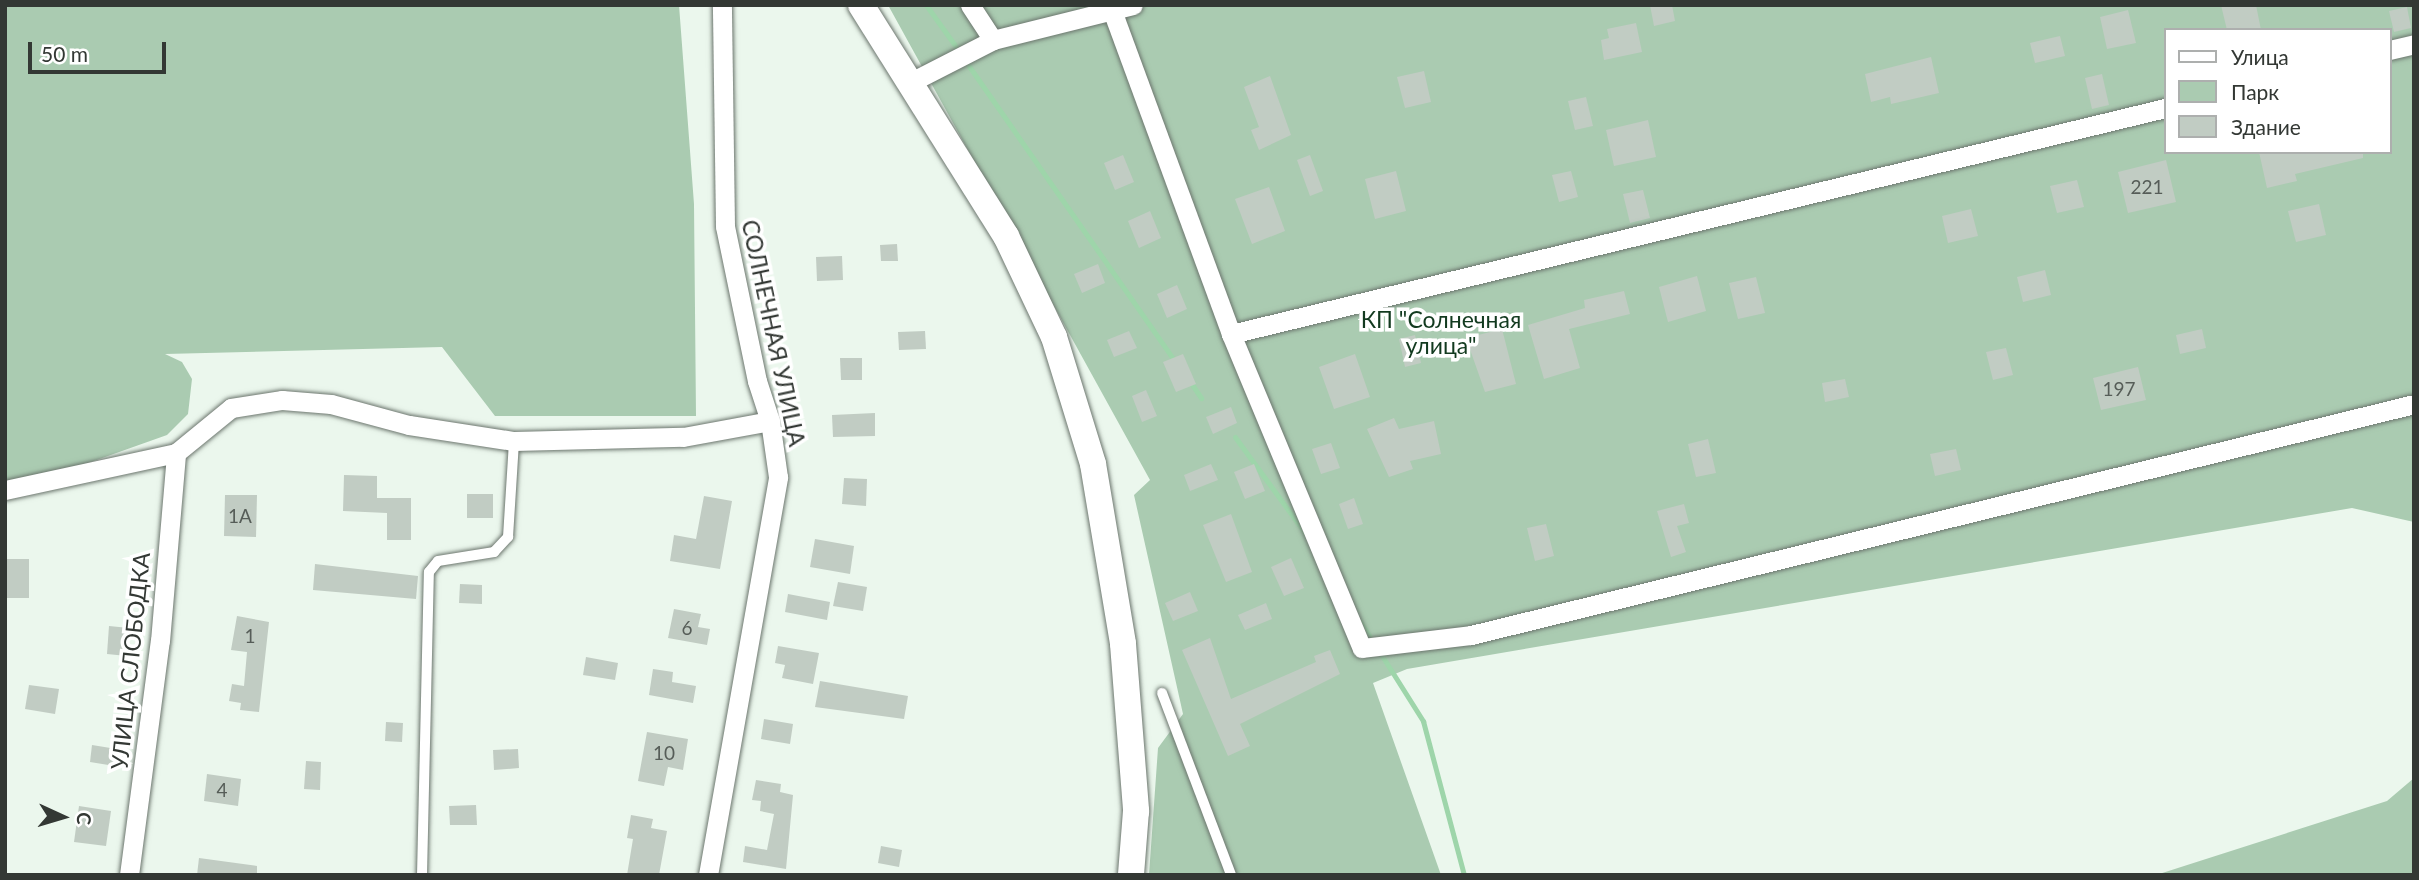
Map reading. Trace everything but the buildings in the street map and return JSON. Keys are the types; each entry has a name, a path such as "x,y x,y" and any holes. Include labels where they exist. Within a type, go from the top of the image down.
{"main road":[{"path":"861,5 913,81 1006,236 1054,337 1093,464 1124,644 1136,811 1131,875"}],"street":[{"name":"СОЛНЕЧНАЯ УЛИЦА","path":"708,875 778,477 770,421 757,381 725,226 722,5"},
{"path":"970,5 993,40"},
{"path":"913,81 993,40 1110,8 1133,5"},
{"path":"1110,8 1231,334 1362,648 1471,635 2414,404"},
{"path":"2391,50 2414,44"},
{"path":"1231,334 2164,108"},
{"path":"5,490 176,453 231,408 282,400 331,404 409,425 514,441 683,437 770,421"},
{"name":"УЛИЦА СЛОБОДКА","path":"129,875 160,641 176,453"}],"lane":[{"path":"422,875 429,572 438,561 494,552 508,537 514,441"},
{"path":"1161,693 1231,875"}],"green space":[{"path":"5,5 679,5 694,204 696,416 495,416 442,347 165,354 182,362 192,379 188,414 167,435 46,478 5,483"},
{"name":"КП \"Солнечная улица\"","path":"888,5 2414,5 2414,522 2352,508 1407,669 1373,683 1441,875 1149,875 1158,748 1183,714 1134,495 1150,480"},
{"path":"2414,778 2414,875 2156,875 2387,801"}],"waterway":[{"path":"926,5 959,51"},
{"path":"964,59 1177,364"},
{"path":"1189,380 1201,398"},
{"path":"1235,437 1305,533"},
{"path":"1360,621 1374,643"},
{"path":"1379,651 1423,721 1464,875"}]}
